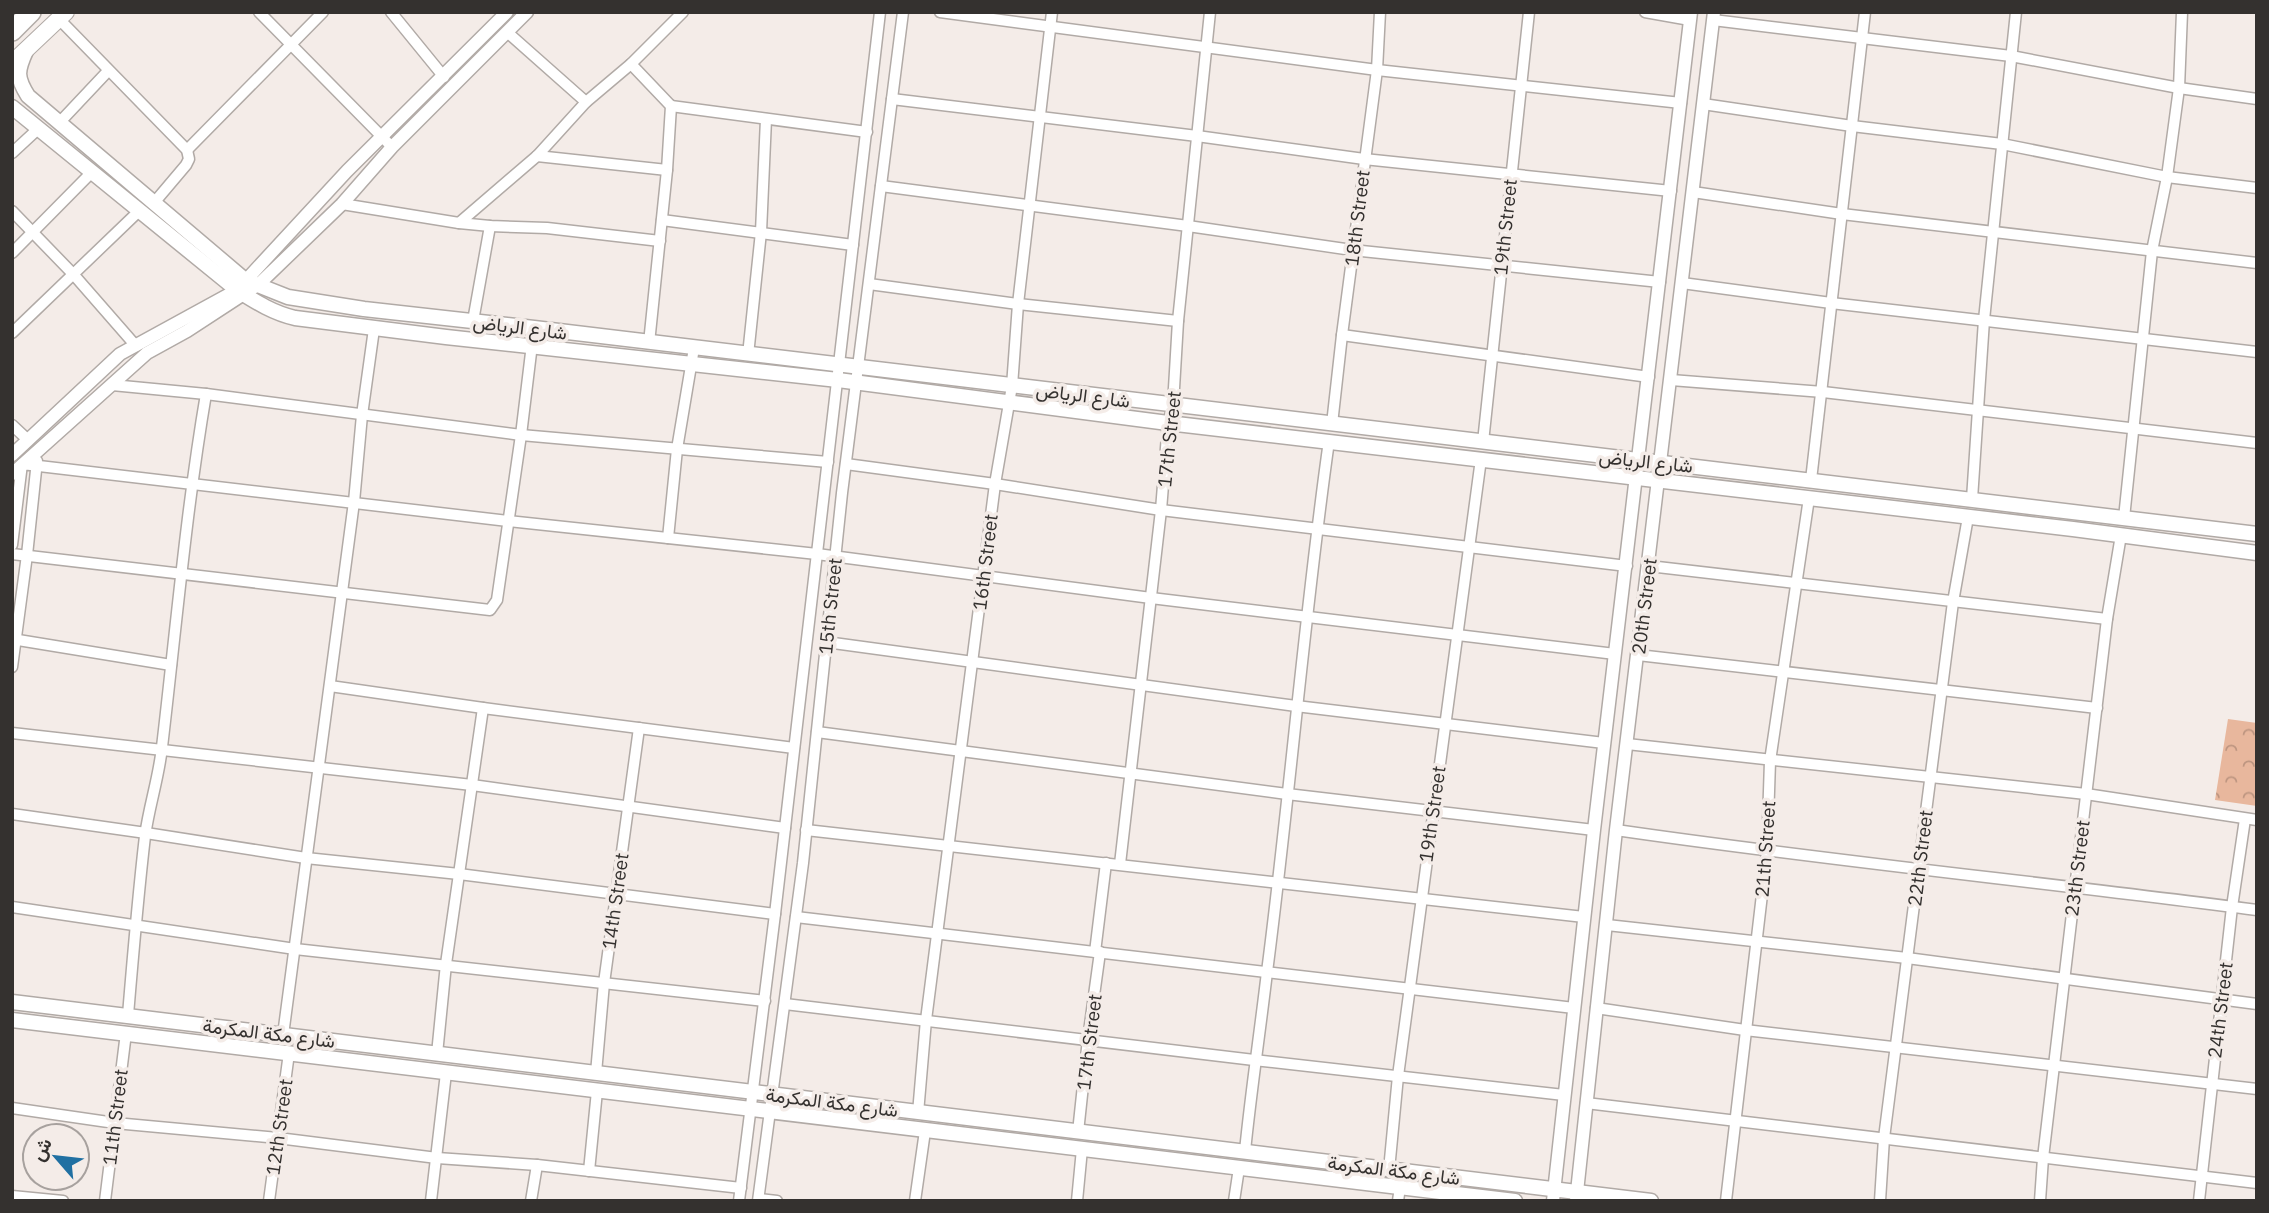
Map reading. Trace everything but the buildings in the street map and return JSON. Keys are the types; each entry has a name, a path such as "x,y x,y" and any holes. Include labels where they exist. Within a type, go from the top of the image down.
{"highway":[{"path":"12,31 32,12"}],"main road":[{"path":"12,64 62,16"},
{"name":"شارع الرياض","path":"26,50 18,68 19,82 28,96 277,314 374,329 730,369 838,372 859,367 2257,534"},
{"name":"شارع الرياض","path":"12,107 138,212 246,287 288,297 365,309 748,355 838,372 857,382 1168,423 1481,458 2257,553"},
{"name":"شارع مكة المكرمة","path":"12,1002 1245,1151 1554,1195 1651,1201"},
{"name":"شارع مكة المكرمة","path":"12,1020 1239,1168 1399,1194 1515,1201"}],"street":[{"path":"259,12 392,147"},
{"path":"187,150 323,12"},
{"path":"391,12 444,77"},
{"path":"33,444 112,385 147,352 187,331 246,287 342,204 392,147 527,12"},
{"path":"458,223 537,156 586,102 631,64 683,12"},
{"name":"15th Street","path":"739,1201 765,1001 880,12"},
{"name":"15th Street","path":"758,1200 796,917 835,557 903,12"},
{"path":"940,12 1377,70 1681,103"},
{"name":"16th Street","path":"918,1113 926,1020 972,661 995,484 1012,386 1018,304 1052,12"},
{"name":"17th Street","path":"1120,864 1161,510 1168,423 1173,405 1178,321 1210,12"},
{"name":"18th Street","path":"1332,424 1352,250 1377,70 1380,12"},
{"name":"19th Street","path":"1483,442 1529,12"},
{"path":"1645,12 1691,16"},
{"path":"1811,480 1865,12"},
{"path":"1972,499 1984,320 2016,12"},
{"path":"2124,518 2152,251 2167,177 2179,88 2182,12"},
{"path":"12,474 17,459 120,354 246,287 382,136 506,13"},
{"path":"62,16 108,71 187,150 189,159 186,165 153,204"},
{"name":"20th Street","path":"1554,1195 1604,743 1691,16"},
{"path":"1714,16 1862,39 2011,56 2179,88 2257,99"},
{"name":"20th Street","path":"1576,1196 1616,830 1714,16"},
{"path":"507,32 586,102"},
{"path":"631,64 671,106 867,132"},
{"path":"59,123 108,71"},
{"path":"892,99 1364,159 1671,191"},
{"path":"1703,104 1852,126 2003,144 2167,177 2257,188"},
{"path":"649,343 671,106"},
{"path":"748,355 761,232 766,118"},
{"path":"12,153 39,128"},
{"path":"537,156 667,170"},
{"path":"12,253 91,173"},
{"path":"881,186 1352,250 1660,282"},
{"path":"1693,192 1842,214 2257,263"},
{"path":"342,204 458,223 547,228 660,241"},
{"path":"12,211 74,275 136,346"},
{"path":"12,333 138,212"},
{"path":"662,220 853,245"},
{"path":"473,321 490,226"},
{"path":"1682,283 1831,303 2257,352"},
{"path":"869,284 1018,304 1178,321"},
{"path":"12,554 490,610 497,600 522,435 534,328"},
{"path":"283,1035 354,502 374,329"},
{"path":"1342,335 1649,377"},
{"path":"668,538 677,449 694,348"},
{"path":"1671,380 1822,392 2257,443"},
{"path":"112,385 206,394 522,435 828,462"},
{"path":"128,1016 146,833 162,751 191,482 206,394"},
{"path":"12,425 33,444 36,465 12,667"},
{"path":"1245,1151 1329,441"},
{"name":"19th Street","path":"1389,1170 1409,989 1481,458"},
{"path":"17,459 36,465 508,521 817,554 1151,598 1615,654"},
{"path":"12,545 17,459"},
{"path":"846,464 1161,510 1627,566"},
{"name":"21th Street","path":"1726,1201 1767,852 1770,761 1809,498"},
{"name":"22th Street","path":"1880,1201 1884,1138 1895,1047 1953,602 1968,517"},
{"name":"23th Street","path":"2040,1201 2107,619 2121,535"},
{"path":"1649,566 2107,619"},
{"path":"14,639 171,665"},
{"path":"826,642 1296,706 1604,743"},
{"path":"1638,655 2097,708"},
{"path":"330,686 483,709 794,748"},
{"path":"437,1054 446,964 483,709"},
{"name":"14th Street","path":"596,1073 604,983 639,729"},
{"path":"817,732 1287,794 1594,830"},
{"path":"12,733 472,785 785,828"},
{"path":"1627,744 2086,794 2257,820"},
{"path":"12,814 306,858 459,874 775,914"},
{"name":"24th Street","path":"2199,1201 2232,907 2245,819"},
{"path":"806,830 1584,917"},
{"path":"1616,830 1767,852 2075,886 2257,910"},
{"name":"17th Street","path":"1079,1132 1105,863"},
{"path":"12,907 295,948 765,1001"},
{"path":"796,917 1574,1008"},
{"path":"1607,925 1907,958 2257,1004"},
{"path":"785,1004 1564,1095"},
{"path":"1597,1009 1745,1030 2257,1090"},
{"name":"11th Street","path":"105,1201 126,1033"},
{"name":"12th Street","path":"269,1201 289,1054"},
{"path":"431,1201 446,1073"},
{"path":"589,1171 597,1091"},
{"path":"1586,1103 2257,1183"},
{"path":"12,1108 115,1124 278,1138 437,1158 537,1165 741,1188"},
{"path":"915,1201 925,1130"},
{"path":"1077,1201 1082,1149"},
{"path":"531,1201 537,1165"},
{"path":"1234,1201 1239,1168"},
{"path":"12,1196 63,1201"},
{"path":"758,1200 776,1201"}],"green space":[{"path":"2228,719 2257,723 2257,806 2215,800"}]}
